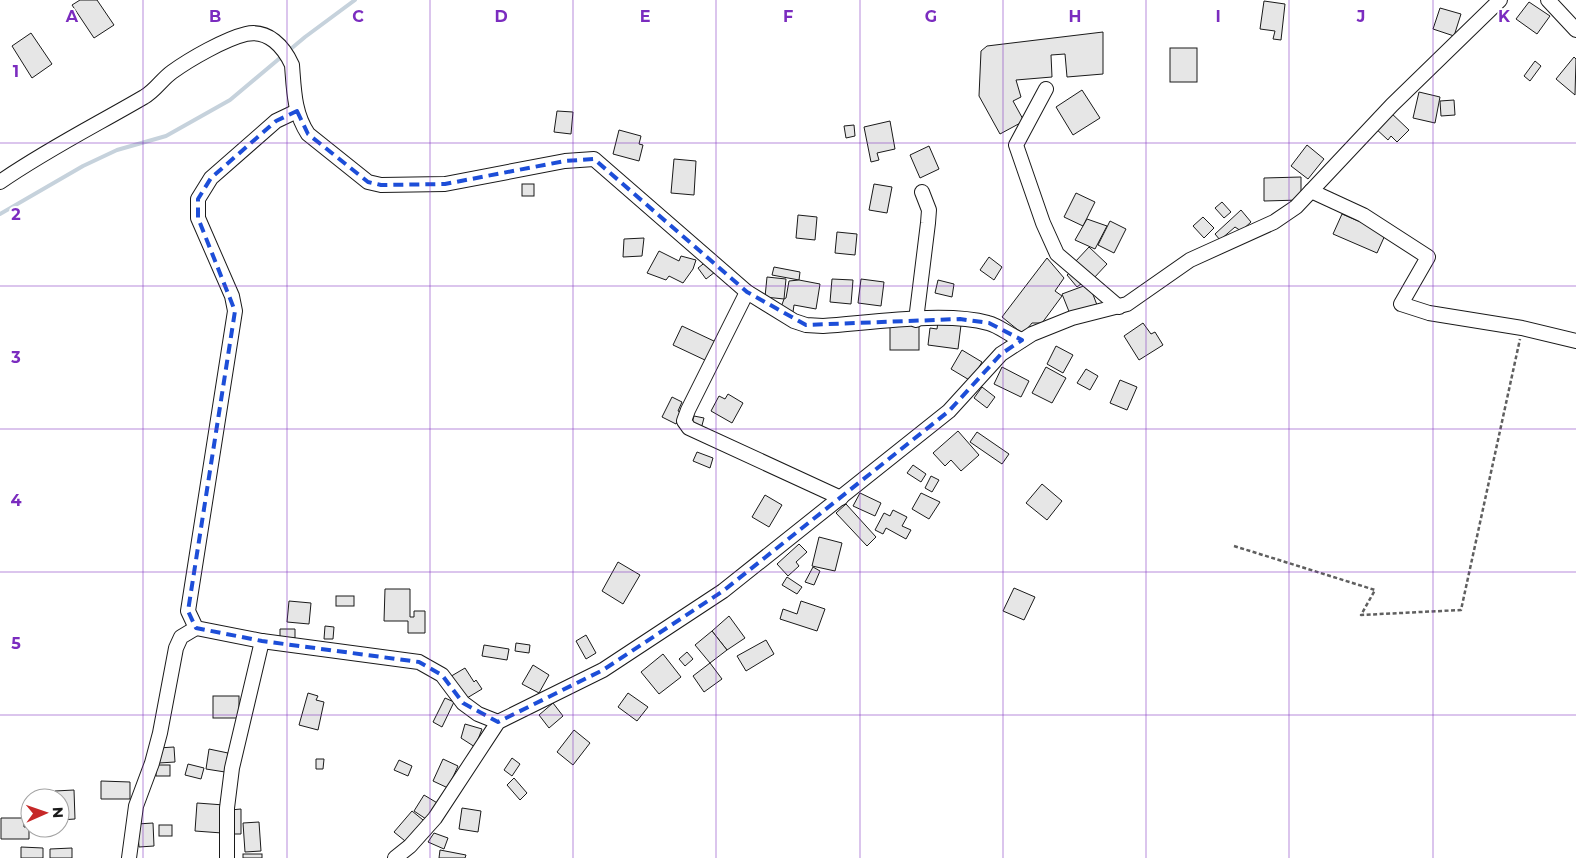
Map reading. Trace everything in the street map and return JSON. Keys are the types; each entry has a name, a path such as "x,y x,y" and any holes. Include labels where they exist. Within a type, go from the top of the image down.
{"street":[{"path":"395,858 410,846 435,818 498,722 603,670 723,591 841,498 885,460 949,412 1001,354 1022,340 1072,318 1127,304 1190,260 1274,222 1296,207 1392,105 1500,0"},
{"path":"1548,0 1576,30"},
{"path":"0,182 77,134 146,96 171,73 201,54 247,34 259,34 273,39 286,52 292,65 297,111 308,134 368,182 381,185 445,184 565,160 594,160 747,292 794,321 806,325 960,319 989,323 1009,336 1022,340"},
{"path":"1046,89 1016,145 1043,223 1057,254 1119,306"},
{"path":"196,628 188,605 235,311 232,296 198,218 198,199 211,178 276,121 297,111"},
{"path":"1311,191 1362,215 1428,257 1401,304 1428,313 1522,328 1576,341"},
{"path":"916,320 929,210 922,192"},
{"path":"747,292 684,421 689,428 841,498"},
{"path":"129,858 136,806 160,733 176,648 182,637 196,628 262,641 419,662 442,675 463,703 478,714 498,722"},
{"path":"227,858 228,808 232,768 242,719 262,641"}],"path":[{"path":"1234,546 1375,590 1361,615 1461,610 1522,328"}],"highlighted area":[{"path":"297,111 308,134 368,182 381,185 445,184 565,161 594,159 747,292 806,325 960,319 989,323 1022,340 1001,354 949,411 723,591 603,670 498,722 463,703 442,675 419,662 262,641 196,628 188,611 235,311 198,218 198,199 211,178 276,121"}],"building":[{"path":"80,0 97,0 114,25 94,38 72,5"},
{"path":"1264,1 1285,4 1281,40 1273,39 1275,31 1260,29"},
{"path":"1529,2 1550,16 1537,34 1516,19"},
{"path":"1440,8 1461,14 1454,36 1433,29"},
{"path":"1103,32 1103,74 1067,77 1065,54 1051,55 1052,77 1016,80 1021,97 1013,101 1024,121 1000,134 979,96 981,51 987,46"},
{"path":"31,33 52,64 32,78 12,46"},
{"path":"1170,48 1197,48 1197,82 1170,82"},
{"path":"1574,57 1576,59 1575,95 1556,79"},
{"path":"1535,61 1541,66 1530,81 1524,76"},
{"path":"1082,90 1100,118 1073,135 1056,107"},
{"path":"1419,92 1440,97 1435,123 1413,118"},
{"path":"1454,100 1455,115 1441,116 1440,101"},
{"path":"557,111 573,112 571,134 554,132"},
{"path":"1389,111 1409,130 1397,142 1391,136 1388,140 1374,127"},
{"path":"890,121 895,149 877,153 879,160 871,162 864,127"},
{"path":"854,125 855,136 846,138 844,126"},
{"path":"619,130 641,136 639,144 643,145 639,161 613,154"},
{"path":"1307,145 1324,159 1308,179 1291,166"},
{"path":"929,146 939,169 920,178 910,155"},
{"path":"674,159 696,161 694,195 671,193"},
{"path":"1301,177 1301,200 1264,201 1264,178"},
{"path":"522,184 534,184 534,196 522,196"},
{"path":"874,184 892,187 887,213 869,210"},
{"path":"1076,193 1095,202 1083,226 1064,217"},
{"path":"1222,202 1231,212 1224,218 1215,208"},
{"path":"1241,210 1251,222 1241,231 1235,227 1220,240 1215,234"},
{"path":"1342,214 1386,233 1377,253 1333,234"},
{"path":"798,215 817,217 815,240 796,238"},
{"path":"1203,217 1214,228 1204,238 1193,226"},
{"path":"1087,219 1107,226 1095,249 1075,240"},
{"path":"1110,221 1126,229 1114,253 1098,245"},
{"path":"837,232 857,234 855,255 835,253"},
{"path":"644,238 642,256 623,257 624,239"},
{"path":"1089,247 1107,264 1093,279 1075,262"},
{"path":"659,251 679,261 681,256 696,260 693,269 683,283 669,276 666,280 647,273"},
{"path":"989,257 1002,267 994,280 980,270"},
{"path":"1047,258 1064,278 1055,291 1062,296 1042,323 1032,323 1023,334 1002,317"},
{"path":"707,261 715,272 706,279 698,268"},
{"path":"774,267 800,272 799,280 772,275"},
{"path":"1074,269 1085,281 1077,287 1067,275"},
{"path":"767,277 786,279 784,299 765,297"},
{"path":"832,279 853,280 851,304 830,302"},
{"path":"861,279 884,282 881,306 858,303"},
{"path":"799,280 820,284 816,309 794,305 793,312 780,310 786,298 789,281"},
{"path":"938,280 954,284 952,297 935,293"},
{"path":"1089,284 1097,305 1070,314 1062,294"},
{"path":"938,322 961,325 958,349 928,345 930,328 937,329"},
{"path":"1143,323 1151,334 1155,332 1163,345 1139,360 1124,336"},
{"path":"890,325 919,325 919,350 890,350"},
{"path":"682,326 716,342 707,361 673,345"},
{"path":"1056,346 1073,355 1063,373 1047,364"},
{"path":"962,350 982,362 971,381 951,369"},
{"path":"1002,367 1029,381 1021,397 994,384"},
{"path":"1046,367 1066,378 1052,403 1032,393"},
{"path":"1086,369 1098,376 1090,390 1077,383"},
{"path":"1120,380 1137,387 1127,410 1110,403"},
{"path":"982,387 995,397 987,408 974,398"},
{"path":"728,394 743,403 732,423 711,411 719,396 725,399"},
{"path":"672,397 682,402 678,411 682,413 676,424 662,417"},
{"path":"694,416 704,418 701,429 691,427"},
{"path":"958,431 979,455 961,471 951,460 945,466 933,453"},
{"path":"977,432 1009,454 1002,464 970,442"},
{"path":"697,452 713,458 710,468 693,461"},
{"path":"913,465 926,474 921,482 907,473"},
{"path":"931,476 939,480 932,492 925,488"},
{"path":"1042,484 1062,501 1047,520 1026,503"},
{"path":"860,493 881,503 875,516 853,506"},
{"path":"921,493 940,502 929,519 912,509"},
{"path":"765,495 782,505 769,527 752,517"},
{"path":"846,504 876,537 867,546 836,513"},
{"path":"893,510 907,517 902,526 911,530 906,539 886,528 883,534 875,530 884,513 890,516"},
{"path":"819,537 842,543 835,571 812,566"},
{"path":"799,544 807,552 796,562 799,566 788,576 777,564"},
{"path":"618,562 640,575 623,604 602,591"},
{"path":"813,567 820,571 814,585 805,582"},
{"path":"787,577 802,587 797,594 782,585"},
{"path":"1014,588 1035,597 1024,620 1003,611"},
{"path":"385,589 410,589 410,617 414,617 414,611 425,611 425,633 408,633 408,621 384,621"},
{"path":"336,596 354,596 354,606 336,606"},
{"path":"289,601 311,603 309,624 287,622"},
{"path":"801,601 825,609 817,631 780,619 783,609 797,614"},
{"path":"729,616 745,638 727,650 712,631"},
{"path":"325,626 334,627 333,639 324,639"},
{"path":"280,629 295,629 295,638 280,639"},
{"path":"712,631 727,650 710,663 695,645"},
{"path":"586,635 596,653 586,659 576,641"},
{"path":"766,640 774,654 746,671 737,656"},
{"path":"516,643 530,645 529,653 515,651"},
{"path":"484,645 509,649 507,660 482,656"},
{"path":"687,652 693,659 685,666 679,659"},
{"path":"663,654 681,677 659,694 641,672"},
{"path":"710,663 722,679 704,692 693,676"},
{"path":"533,665 549,675 539,693 522,684"},
{"path":"465,668 474,682 476,680 482,689 462,701 448,678"},
{"path":"308,693 318,696 316,700 324,702 318,730 299,725"},
{"path":"628,693 648,707 637,721 618,707"},
{"path":"213,696 239,696 239,718 213,718"},
{"path":"445,698 454,702 442,727 433,722"},
{"path":"553,703 563,716 549,728 539,715"},
{"path":"465,724 482,729 475,747 461,738"},
{"path":"574,730 590,743 573,765 557,752"},
{"path":"174,747 175,762 159,763 158,748"},
{"path":"209,749 228,753 225,772 206,769"},
{"path":"512,758 520,764 512,776 504,770"},
{"path":"316,759 324,759 323,769 316,769"},
{"path":"443,759 458,766 448,788 433,781"},
{"path":"399,760 412,766 408,776 394,770"},
{"path":"188,764 204,768 201,779 185,775"},
{"path":"156,765 170,765 170,776 156,776"},
{"path":"514,778 527,793 520,800 507,785"},
{"path":"101,781 130,782 130,799 101,799"},
{"path":"70,790 74,790 75,819 70,819"},
{"path":"424,795 439,804 429,821 414,811"},
{"path":"197,803 224,805 222,833 195,831"},
{"path":"462,808 481,811 478,832 459,829"},
{"path":"241,809 241,834 230,834 230,810"},
{"path":"412,811 428,824 410,845 394,832"},
{"path":"1,818 20,818 20,838 29,839 1,839"},
{"path":"259,822 261,851 245,852 243,823"},
{"path":"153,823 154,846 139,847 137,824"},
{"path":"159,825 172,825 172,836 159,836"},
{"path":"434,833 448,838 444,849 428,842"},
{"path":"21,847 43,848 43,858 21,858"},
{"path":"72,848 72,858 50,858 50,849"},
{"path":"440,850 466,855 465,858 439,858"},
{"path":"243,854 262,854 262,858 243,858"}],"waterway":[{"path":"0,214 83,166 117,150 166,136 230,100 305,37 355,0"}]}
